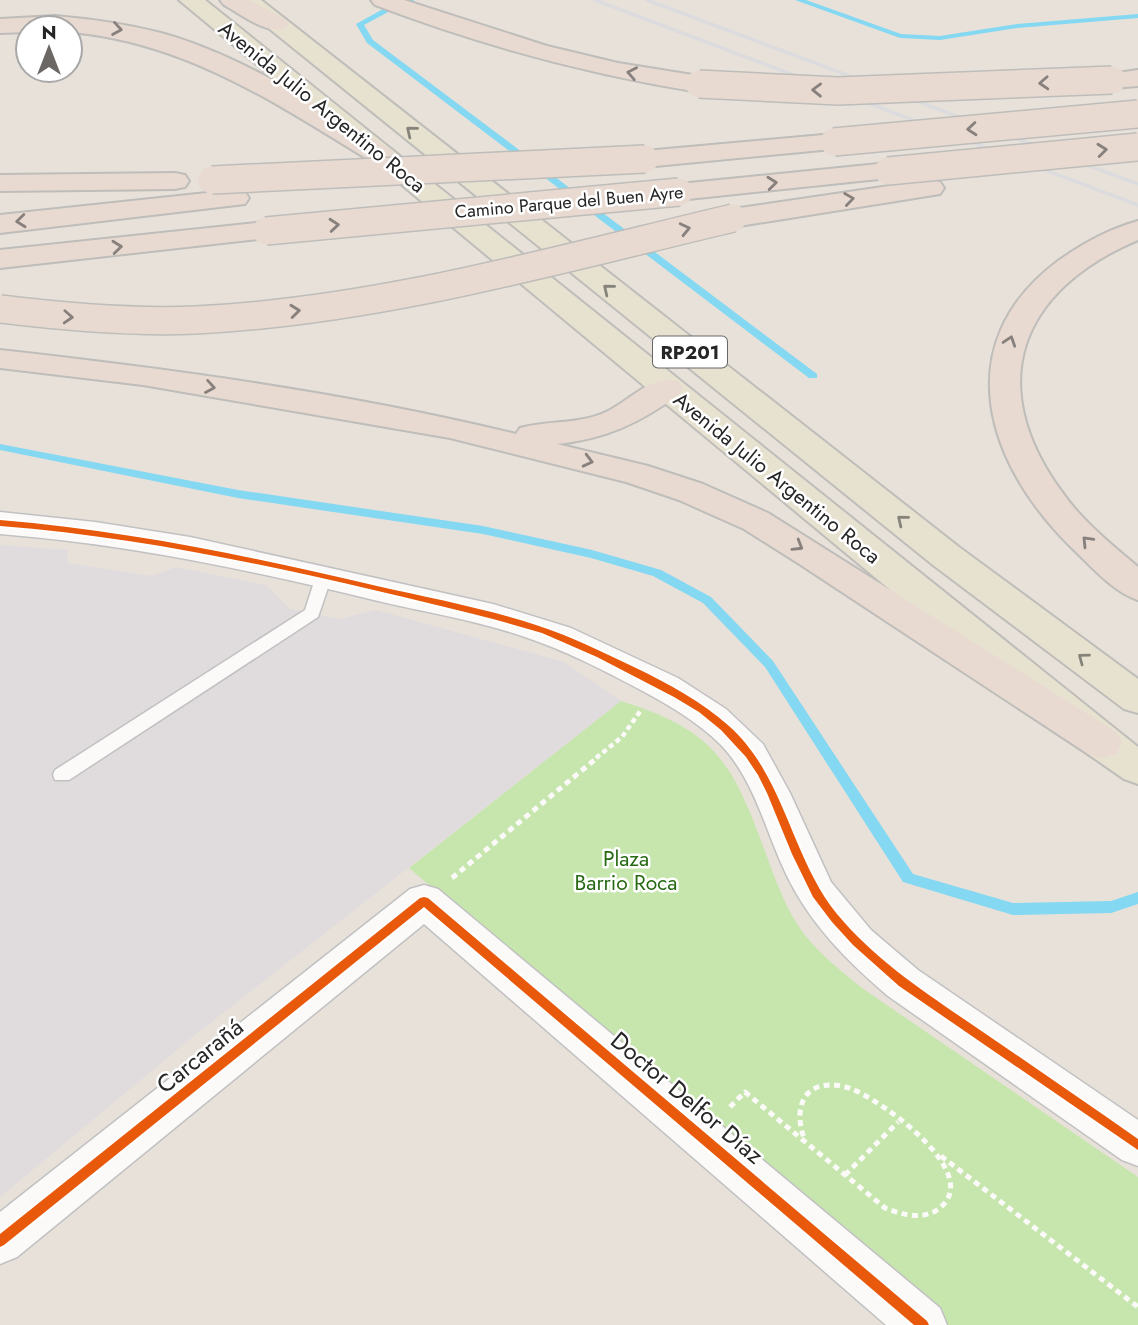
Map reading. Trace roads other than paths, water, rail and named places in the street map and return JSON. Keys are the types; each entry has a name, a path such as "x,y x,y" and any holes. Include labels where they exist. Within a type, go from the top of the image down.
{"highway":[{"path":"232,0 276,24"},
{"path":"383,0 544,53 633,74 699,84 838,91 1138,78"},
{"path":"0,26 78,24 123,29 179,46 225,64 382,156"},
{"name":"Camino Parque del Buen Ayre","path":"0,223 235,198 1138,114"},
{"name":"Camino Parque del Buen Ayre","path":"0,259 1138,147"},
{"path":"0,183 101,184 212,180 650,159"},
{"path":"0,309 130,320 195,320 320,309 438,287 733,218 930,188 1138,165"},
{"path":"1138,230 1085,254 1054,278 1030,303 1012,333 1003,365 1004,406 1020,455 1050,502 1095,549 1138,587"},
{"path":"0,359 143,375 450,428 530,436 581,433 615,423 667,388"},
{"path":"450,428 636,474 691,492 756,521 1102,743"}],"main road":[{"name":"Avenida Julio Argentino Roca","path":"191,0 1102,743 1138,768"},
{"name":"Avenida Julio Argentino Roca","path":"246,0 636,311 762,407 946,556 1138,698"},
{"path":"636,311 655,350 667,388"}],"street":[{"path":"0,523 92,532 156,542 324,576 532,627 580,645 660,684 704,711 749,752 764,776 817,893 838,923 869,955 904,983 1138,1145"},
{"name":"Doctor Delfor Díaz","path":"424,901 923,1325"},
{"name":"Carcarañá","path":"0,1241 424,901"}],"lane":[{"path":"62,775 313,613 324,576"}],"waterway":[{"path":"799,0 900,36 940,38 1017,26 1138,16"},
{"path":"386,11 360,24 370,41 813,376"},
{"path":"0,447 238,494 483,530 592,554 657,573 707,600 769,664 908,878 1013,909 1111,907 1138,898"}],"railway":[{"path":"595,0 1138,205"},
{"path":"647,0 1138,184"}],"park label":[{"name":"Plaza Barrio Roca","path":"626,871"}]}
